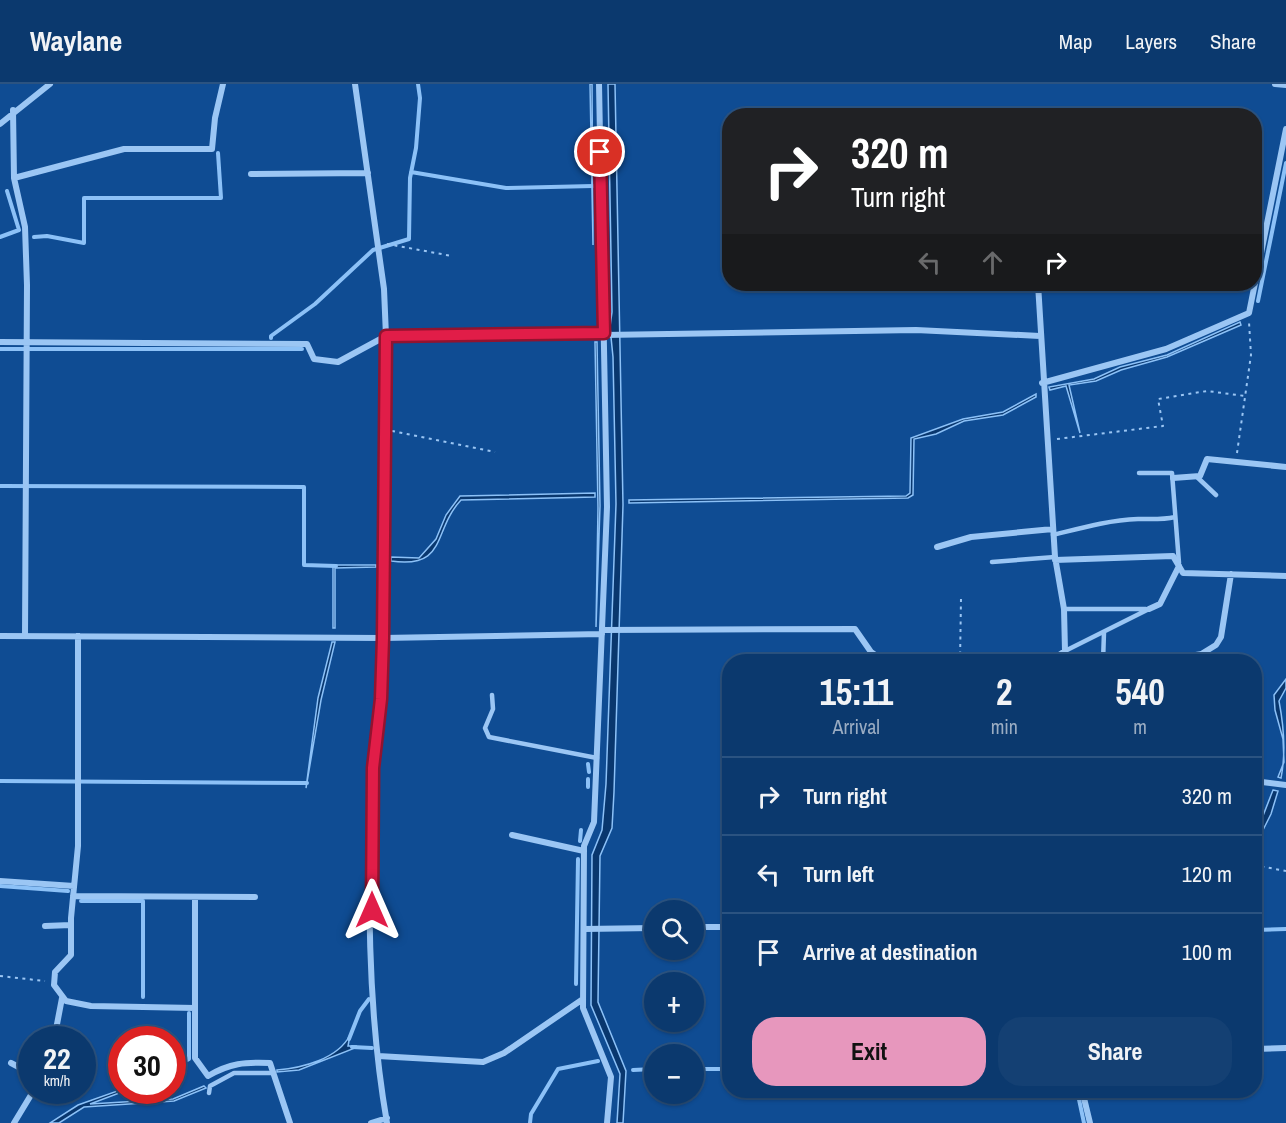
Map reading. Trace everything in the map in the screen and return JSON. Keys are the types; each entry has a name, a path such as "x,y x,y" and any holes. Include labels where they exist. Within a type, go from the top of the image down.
{"street":[{"path":"0,124 13,111 50,84"},
{"path":"14,178 124,149 212,149 215,118 223,84"},
{"path":"355,84 378,243 386,336 383,430 383,638 381,699 373,768 371,843 372,955 378,1056 387,1121 371,1123"},
{"path":"599,84 606,334 607,507 594,822 584,850 587,929 583,1008 611,1077 607,1123"},
{"path":"1275,84 1286,85"},
{"path":"13,111 14,178 25,227 25,636"},
{"path":"1262,248 1286,129"},
{"path":"251,174 368,173"},
{"path":"1038,291 1042,382 1055,558 1064,609 1065,651 1061,654"},
{"path":"1042,382 1166,349 1249,313 1253,291"},
{"path":"0,342 307,344 314,359 338,362 386,336 916,330 1040,336"},
{"path":"1173,478 1200,476 1207,459 1286,467"},
{"path":"937,547 971,537 1053,532"},
{"path":"1055,558 1173,556 1183,573 1286,576"},
{"path":"1149,609 1160,604 1179,566"},
{"path":"1203,653 1216,645 1221,637 1231,574"},
{"path":"0,636 383,638 602,632 855,629 874,654"},
{"path":"57,1026 62,998 54,985 55,972 71,955 78,846 78,636"},
{"path":"1262,782 1286,785"},
{"path":"512,835 584,850"},
{"path":"0,881 74,886"},
{"path":"73,896 255,897"},
{"path":"195,897 195,1058 208,1076 227,1065 243,1061 270,1063 290,1123"},
{"path":"45,926 72,925"},
{"path":"704,927 722,927"},
{"path":"587,929 644,928"},
{"path":"62,998 91,1006 195,1008"},
{"path":"378,1056 483,1062 504,1053 583,999"},
{"path":"1262,1049 1286,1048"},
{"path":"11,1063 18,1067"},
{"path":"1084,1098 1090,1123"},
{"path":"14,1123 26,1104"}],"lane":[{"path":"1139,473 1172,473 1179,566"},
{"path":"1197,477 1216,495"},
{"path":"1053,532 1137,519 1158,521 1175,517"},
{"path":"992,562 1055,558"},
{"path":"1064,609 1149,609"},
{"path":"1065,651 1149,609"},
{"path":"1103,654 1104,632"},
{"path":"1197,654 1203,653"},
{"path":"492,695 493,709 485,728 489,737 597,758"},
{"path":"209,1093 210,1086 234,1073 273,1073"}],"path":[{"path":"378,243 452,256"},
{"path":"1235,462 1251,355 1249,313"},
{"path":"1046,440 1163,426 1158,399 1207,391 1245,396"},
{"path":"383,430 495,452"},
{"path":"960,654 961,598"},
{"path":"1262,866 1286,871"},
{"path":"0,976 45,981 54,985"}],"water":[{"path":"590,84 592,84 593,244"},
{"path":"608,84 615,84 623,505 614,792 612,828 600,856 598,1002 626,1071 623,1123 617,1123 620,1074 591,1005 592,855 602,830 606,784 616,504 613,357 610,327 612,312"},
{"path":"1240,322 1241,325 1167,357 1121,370 1096,381 1069,385 1080,433 1066,386 1050,390 1049,387 1094,379 1120,367 1167,355"},
{"path":"595,342 597,342 600,506 596,627 598,508"},
{"path":"1036,394 1036,397 1003,415 964,421 936,434 914,439 913,495 908,498 629,503 629,500 906,496 910,493 911,438 963,419 1003,412"},
{"path":"595,493 595,497 461,500 452,512 431,553 422,559 409,562 391,561 391,557 419,558 436,539 446,515 460,496"},
{"path":"333,565 376,565 376,567 335,568 335,628 333,628"},
{"path":"332,642 335,642 321,700 306,788 318,698"},
{"path":"1286,679 1286,688 1279,701 1283,730 1284,755 1274,695"},
{"path":"1283,765 1283,769 1281,778 1278,777"},
{"path":"1273,790 1278,791 1271,814 1262,832 1262,818"},
{"path":"350,1035 348,1046 356,1046 355,1048 299,1070 277,1072 277,1070 308,1064 328,1056 337,1050"},
{"path":"204,1086 206,1088 186,1096 186,1094"},
{"path":"108,1094 108,1097 96,1102 96,1099"},
{"path":"129,1104 84,1107 59,1123 50,1123 78,1105"}],"waterway":[{"path":"271,338 315,304 373,250 409,239 410,178 416,148 420,98 418,84"},
{"path":"34,237 47,236 84,243 84,198 221,198 218,153"},
{"path":"1262,281 1286,163"},
{"path":"411,172 506,188 593,186"},
{"path":"0,237 19,230 7,191"},
{"path":"1258,301 1260,291"},
{"path":"0,349 302,349"},
{"path":"0,486 304,487 304,565 336,566"},
{"path":"588,764 589,772"},
{"path":"588,779 588,787"},
{"path":"0,781 307,783"},
{"path":"580,841 581,830"},
{"path":"576,984 578,859"},
{"path":"0,886 68,891"},
{"path":"81,901 143,901 143,997"},
{"path":"1262,930 1286,929"},
{"path":"349,1039 360,1011 369,999"},
{"path":"186,1061 189,1059 189,1013"},
{"path":"352,1047 372,1048"},
{"path":"530,1123 531,1114 558,1069 598,1061"},
{"path":"633,1070 644,1069"},
{"path":"704,1069 722,1069"},
{"path":"1079,1098 1084,1123"}],"route":[{"path":"372,910 373,768 381,699 383,638 383,430 386,336 604,333 600,152"}]}
